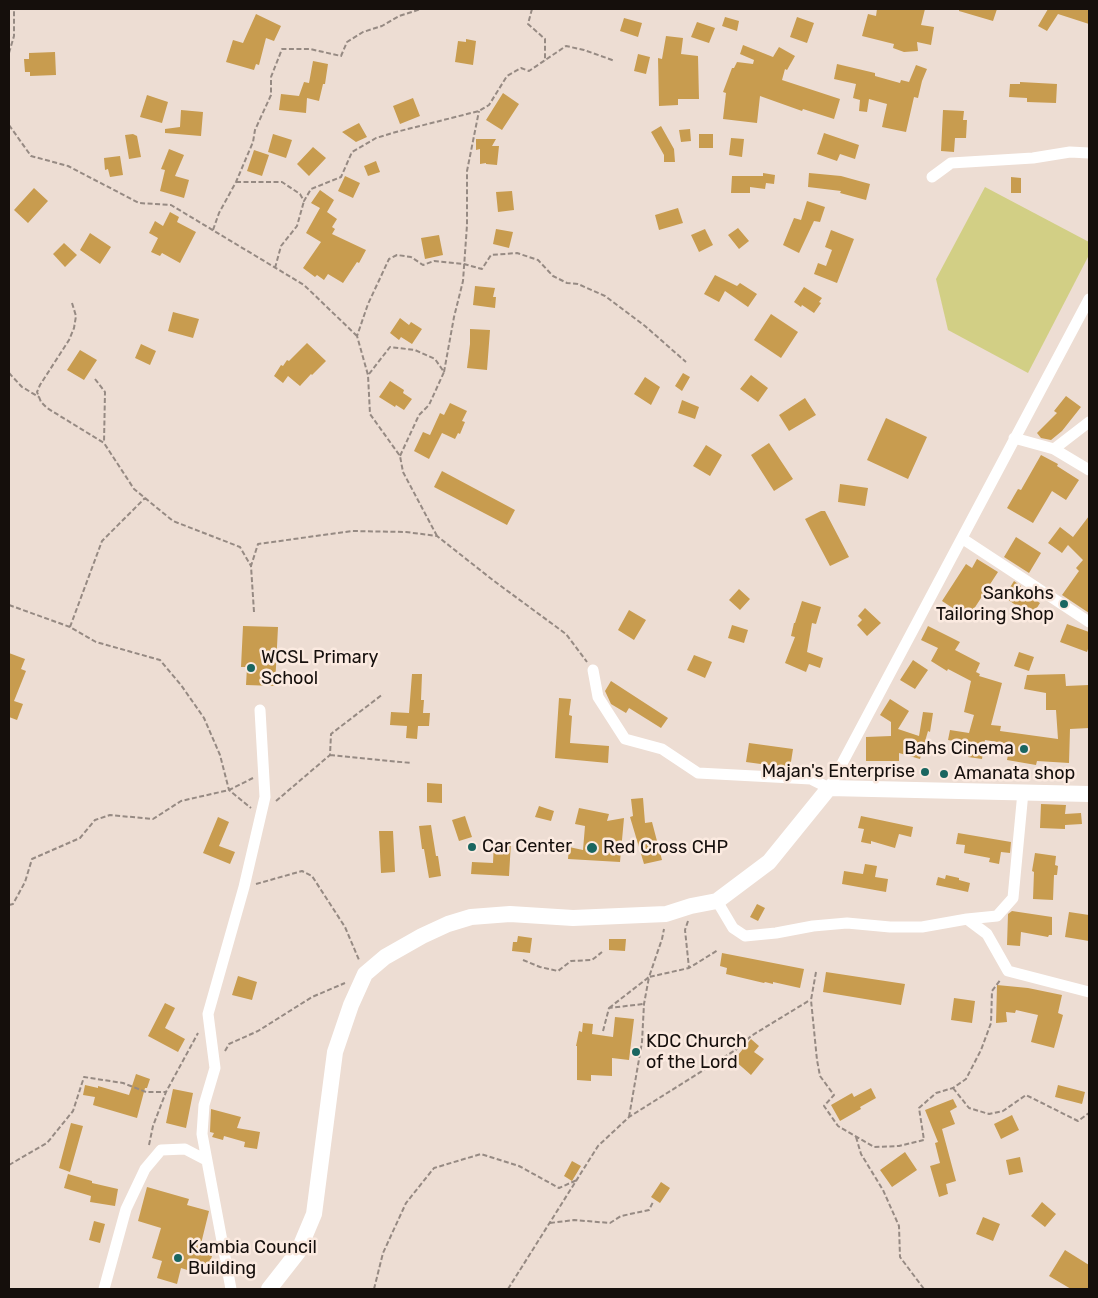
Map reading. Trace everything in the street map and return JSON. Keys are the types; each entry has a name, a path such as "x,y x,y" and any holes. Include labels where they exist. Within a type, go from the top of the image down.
{"main road":[{"path":"269,1289 298,1252 314,1214 335,1052 351,1005 365,974 384,958 422,936 448,924 471,917 510,914 573,918 666,914 691,906 717,901 769,862 829,788 1089,794"}],"street":[{"path":"932,177 950,163 1033,158 1070,152 1089,153"},
{"path":"594,670 598,697 625,739 662,749 698,772 811,779 829,788 1089,299"},
{"path":"1054,449 1089,422"},
{"path":"1014,438 1054,449 1089,470"},
{"path":"962,539 1089,622"},
{"path":"232,1289 202,1134 204,1106 214,1068 208,1014 244,887 264,797 260,710"},
{"path":"717,901 733,928 745,936 847,923 890,927 922,927 997,916 1013,898 1023,792"},
{"path":"967,919 987,934 1008,971 1089,992"},
{"path":"104,1289 126,1209 145,1169 161,1150 186,1149 206,1160"}],"path":[{"path":"9,53 14,36 14,9"},
{"path":"212,231 253,142 255,130 271,95 271,77 282,49 310,49 341,56 347,42 363,32 382,26 399,16 420,9"},
{"path":"532,9 528,24 545,39 545,62"},
{"path":"275,268 281,246 297,226 304,201 311,189 341,176 352,152 376,138 478,111 489,105 507,76 521,68 529,72 566,46 584,50 614,61"},
{"path":"400,456 419,415 429,406 444,372 462,281 468,225 467,171 478,111"},
{"path":"9,125 31,156 68,166 139,204 171,205 304,285 357,336 368,374 370,414 400,456 402,472 437,536 566,634 594,670"},
{"path":"236,182 282,182 300,194 304,201"},
{"path":"357,336 368,304 389,259 397,255 411,257 423,265 434,261 464,264 482,269 491,255 517,253 538,260 553,276 567,283 578,284 605,296 686,362"},
{"path":"39,397 37,392 40,385 69,340 74,328 76,316 72,303"},
{"path":"368,374 390,347 414,350 434,359 444,372"},
{"path":"9,373 22,387 39,397 48,408 104,443 134,489 173,521 240,547 250,566 254,612"},
{"path":"95,379 105,392 104,443"},
{"path":"70,627 102,542 145,498"},
{"path":"250,566 258,544 352,531 406,532 437,536"},
{"path":"9,605 70,627 96,642 160,660 181,685 204,718 220,755 229,790 259,815 330,755 412,763"},
{"path":"330,755 331,734 383,694"},
{"path":"9,905 13,904 25,882 32,859 80,838 95,820 110,815 153,819 182,801 229,790 263,774"},
{"path":"214,1068 229,1044 258,1031 312,997 365,974 345,927 312,876 302,871 244,887"},
{"path":"689,968 685,930 691,906"},
{"path":"629,1117 642,1042 644,1004 649,977 662,938 666,914"},
{"path":"603,1031 609,1008 649,977 689,968 718,950"},
{"path":"522,960 558,971 570,961 592,960 602,952"},
{"path":"816,972 811,1000 816,1060 820,1076 834,1095 824,1106 838,1126 874,1147 899,1146 924,1140 919,1108 936,1093 953,1088 966,1079 981,1050 991,1023 992,991 1008,971"},
{"path":"508,1289 598,1146 629,1117 738,1049 751,1036 811,1000"},
{"path":"609,1008 644,1004"},
{"path":"145,1169 153,1126 166,1092 208,1014"},
{"path":"9,1165 47,1143 73,1111 84,1077 123,1083 146,1092 166,1092"},
{"path":"953,1088 969,1108 989,1114 1003,1111 1026,1095 1078,1121 1089,1113"},
{"path":"856,1136 861,1154 883,1190 899,1226 900,1256 924,1289"},
{"path":"374,1289 383,1253 406,1203 434,1168 480,1154 519,1166 559,1188 577,1180"},
{"path":"550,1223 574,1220 610,1223 621,1216 650,1210 653,1202"}],"shaded area":[{"path":"985,187 1089,242 1089,255 1028,373 948,330 936,279"}],"building":[{"path":"877,9 925,9 921,25 934,27 931,45 917,42 918,51 904,52 893,48 894,44 862,36 868,14 876,16"},
{"path":"959,9 997,9 993,21 959,11"},
{"path":"1048,9 1089,9 1089,24 1058,14 1047,31 1038,26"},
{"path":"256,14 281,26 274,41 266,38 259,65 256,64 254,70 226,62 233,40 243,43"},
{"path":"725,17 739,21 737,31 722,26"},
{"path":"797,17 814,23 807,43 790,37"},
{"path":"624,18 642,23 638,37 620,31"},
{"path":"697,22 715,28 709,43 691,37"},
{"path":"666,36 683,38 681,54 698,56 699,99 678,99 678,105 659,106 658,58 662,59"},
{"path":"466,39 476,41 473,65 455,62 458,41 466,42"},
{"path":"743,45 773,57 779,47 795,56 787,70 785,69 782,80 840,99 834,119 803,109 802,111 760,96 757,123 723,119 726,93 723,92 732,68 734,68 737,62 753,64 754,60 740,54"},
{"path":"55,52 56,75 30,76 30,72 25,72 24,59 29,59 29,53"},
{"path":"638,54 650,57 646,74 634,71"},
{"path":"313,61 328,64 325,84 323,84 319,101 307,98 306,113 279,110 281,94 299,96 304,82 309,83"},
{"path":"837,64 875,73 875,76 900,83 901,80 909,82 916,65 927,69 918,98 914,97 906,132 882,127 887,104 869,99 867,112 859,111 860,100 853,98 856,84 834,79"},
{"path":"1020,82 1057,84 1056,103 1027,102 1027,98 1009,97 1010,84 1020,84"},
{"path":"503,93 519,104 502,130 486,120"},
{"path":"147,95 168,102 162,123 140,117"},
{"path":"413,98 420,116 400,124 393,106"},
{"path":"181,110 203,112 201,136 165,133 165,129 180,127"},
{"path":"943,110 964,111 963,120 967,120 966,138 955,138 954,152 941,151"},
{"path":"359,123 367,137 356,142 342,132"},
{"path":"661,126 674,149 675,162 664,162 664,155 651,132"},
{"path":"690,129 691,141 681,142 679,130"},
{"path":"824,133 859,145 855,159 840,154 837,161 817,154"},
{"path":"133,134 137,136 141,157 129,159 125,135"},
{"path":"273,134 292,140 286,158 268,152"},
{"path":"699,134 713,134 713,148 699,148"},
{"path":"731,138 744,139 742,157 729,155"},
{"path":"476,139 496,139 492,146 499,146 497,165 480,164 480,149 476,150"},
{"path":"313,147 326,158 309,176 297,164"},
{"path":"169,149 184,155 175,176 189,180 184,198 160,191 165,170 161,169"},
{"path":"254,150 269,155 262,176 247,171"},
{"path":"120,156 123,175 110,177 108,169 105,170 104,158"},
{"path":"376,161 380,172 368,176 364,166"},
{"path":"763,173 775,175 774,184 766,183 765,189 750,187 750,193 731,193 732,176 763,176"},
{"path":"809,173 841,176 870,184 866,200 840,193 841,191 808,187"},
{"path":"345,176 360,183 353,198 338,191"},
{"path":"1011,177 1021,178 1021,193 1011,193"},
{"path":"34,188 48,201 28,223 14,210"},
{"path":"320,190 334,200 327,212 337,219 332,227 335,229 332,234 366,250 359,263 357,262 343,283 328,274 324,280 317,275 315,277 303,268 321,242 306,233 320,208 311,203"},
{"path":"512,191 514,210 498,212 496,192"},
{"path":"807,201 825,207 820,222 814,221 799,253 783,245 794,218 801,220"},
{"path":"678,208 683,223 659,230 655,215"},
{"path":"170,212 179,217 177,222 196,232 180,263 162,253 160,256 151,252 158,238 149,233 155,221 163,226"},
{"path":"738,228 749,241 739,249 728,235"},
{"path":"496,229 513,232 509,248 493,244"},
{"path":"705,229 713,245 699,252 691,235"},
{"path":"831,230 854,239 837,283 814,274 818,263 826,266 832,250 825,247"},
{"path":"90,233 111,247 100,264 80,250"},
{"path":"439,235 443,255 425,259 421,238"},
{"path":"64,243 77,255 65,267 53,254"},
{"path":"715,275 737,286 740,283 757,294 748,307 725,291 719,302 704,294"},
{"path":"475,286 495,288 493,297 496,297 495,308 473,305"},
{"path":"804,287 822,298 814,313 794,302"},
{"path":"173,312 199,319 193,338 168,331"},
{"path":"771,314 798,332 781,358 754,340"},
{"path":"400,318 409,325 411,322 422,329 412,344 401,337 399,340 390,333"},
{"path":"470,329 490,330 487,370 467,368"},
{"path":"307,343 326,361 300,386 288,376 283,383 274,376 281,365 283,366 287,360 289,361"},
{"path":"141,344 156,351 150,365 135,358"},
{"path":"80,350 97,360 84,380 67,370"},
{"path":"683,373 690,377 682,391 675,386"},
{"path":"751,375 768,388 758,402 740,389"},
{"path":"645,377 660,387 651,405 634,394"},
{"path":"390,381 404,390 403,393 412,399 404,410 379,397"},
{"path":"1066,396 1081,407 1062,431 1051,440 1041,438 1037,433 1057,413 1054,411"},
{"path":"805,398 816,415 789,431 779,415"},
{"path":"682,400 699,407 695,419 678,413"},
{"path":"450,403 467,411 462,421 465,422 460,434 458,433 455,439 442,433 429,459 414,451 423,432 430,435 440,413 444,415"},
{"path":"886,418 927,437 908,479 867,460"},
{"path":"769,443 793,479 774,491 751,455"},
{"path":"706,445 722,455 710,476 693,466"},
{"path":"1041,455 1058,464 1057,466 1079,480 1066,500 1052,491 1033,523 1007,508 1018,489 1021,490"},
{"path":"442,471 515,510 507,525 434,487"},
{"path":"840,484 868,488 865,506 838,502"},
{"path":"825,511 849,557 830,566 805,519"},
{"path":"1089,516 1089,613 1062,595 1079,571 1076,568 1083,560 1068,545 1062,553 1048,543 1060,527 1073,537"},
{"path":"1016,537 1041,553 1029,573 1004,557"},
{"path":"977,559 998,572 968,618 942,601 966,564 972,568"},
{"path":"1014,581 1021,586 1019,590 1040,603 1029,620 1014,611 1017,606 1004,597"},
{"path":"739,589 750,599 740,610 729,600"},
{"path":"802,601 821,607 816,624 812,623 807,652 823,658 820,668 809,664 806,672 785,663 795,637 791,636"},
{"path":"865,608 881,623 867,636 857,625 862,620 858,616"},
{"path":"629,610 646,620 634,640 618,630"},
{"path":"1067,624 1089,632 1087,652 1060,642"},
{"path":"732,625 748,630 744,643 728,638"},
{"path":"243,626 278,627 275,686 246,685 247,667 241,667"},
{"path":"928,626 960,642 955,650 980,663 976,672 980,674 979,676 1002,683 991,725 1001,726 1000,731 1058,739 1056,710 1046,710 1046,693 1024,689 1027,675 1065,674 1066,686 1089,685 1089,728 1070,729 1069,763 1037,761 1036,765 1007,760 1010,744 985,740 982,759 968,757 970,744 948,740 950,730 969,733 974,715 964,712 971,681 948,669 947,671 931,661 938,648 921,640"},
{"path":"1019,652 1034,657 1029,671 1014,666"},
{"path":"9,653 25,659 21,669 26,671 14,701 23,704 17,720 9,717"},
{"path":"694,655 712,662 705,678 687,670"},
{"path":"913,660 928,670 915,689 900,680"},
{"path":"412,674 422,674 421,700 424,700 423,713 430,713 429,726 418,726 417,739 406,738 407,726 390,725 391,712 409,713"},
{"path":"611,681 668,718 661,728 629,708 626,713 611,704 605,691"},
{"path":"559,698 571,699 569,715 572,716 570,743 609,746 608,763 555,758"},
{"path":"890,699 909,711 898,729 919,736 923,712 933,713 930,732 928,731 920,759 899,753 899,761 866,761 866,737 891,736 891,722 880,715"},
{"path":"749,743 793,749 790,768 746,762"},
{"path":"427,783 442,784 442,803 427,802"},
{"path":"643,798 645,823 652,822 662,860 644,864 630,817 633,816 631,799"},
{"path":"1041,804 1066,805 1065,814 1081,813 1082,824 1065,825 1065,829 1040,828"},
{"path":"539,806 554,811 551,821 535,817"},
{"path":"579,808 609,814 607,821 624,818 620,862 568,859 569,847 583,850 585,826 575,824"},
{"path":"465,816 472,837 459,841 452,820"},
{"path":"861,816 913,827 911,837 899,834 895,848 871,841 871,844 861,842 864,829 858,828"},
{"path":"218,817 229,822 219,846 235,852 230,864 203,853"},
{"path":"431,825 441,876 429,878 419,826"},
{"path":"379,831 393,831 395,872 381,873"},
{"path":"958,833 1011,842 1010,853 1001,852 999,864 989,862 990,858 964,853 965,845 956,844"},
{"path":"494,841 511,842 509,876 471,874 472,862 493,863"},
{"path":"1035,853 1056,856 1055,865 1058,866 1057,875 1054,875 1053,900 1033,899 1034,872 1032,871"},
{"path":"865,864 877,866 875,877 888,879 886,892 842,884 844,871 863,874"},
{"path":"946,875 970,883 968,892 936,885 938,877 945,879"},
{"path":"757,904 765,908 758,921 750,917"},
{"path":"1012,911 1052,917 1052,935 1048,937 1021,932 1020,946 1007,945 1008,914"},
{"path":"1069,912 1089,915 1089,941 1065,937"},
{"path":"518,936 532,938 530,953 512,951 513,942 517,942"},
{"path":"609,939 626,939 625,951 609,950"},
{"path":"722,953 804,969 800,988 773,982 773,984 764,983 726,974 727,968 720,966"},
{"path":"826,972 905,984 901,1005 823,992"},
{"path":"238,976 257,982 252,1000 232,995"},
{"path":"997,985 1028,988 1062,995 1058,1013 1063,1015 1054,1048 1031,1042 1038,1015 1016,1010 1015,1013 1006,1012 1007,1022 996,1023"},
{"path":"954,998 975,1001 972,1023 951,1020"},
{"path":"165,1003 175,1008 165,1028 185,1039 178,1052 148,1036"},
{"path":"615,1017 634,1019 629,1060 612,1058 612,1076 591,1075 591,1081 577,1080 576,1046 579,1031 582,1032 583,1023 593,1024 592,1034 613,1037"},
{"path":"751,1039 759,1046 754,1052 764,1059 751,1075 734,1060"},
{"path":"136,1074 150,1079 147,1088 145,1088 137,1118 93,1105 95,1097 83,1095 85,1085 98,1088 98,1086 129,1095"},
{"path":"1058,1085 1085,1092 1082,1104 1055,1097"},
{"path":"871,1088 876,1098 840,1121 831,1105 852,1093 854,1097"},
{"path":"173,1089 193,1093 186,1128 166,1123"},
{"path":"953,1099 957,1107 950,1111 955,1124 942,1129 956,1181 946,1184 948,1194 939,1197 930,1166 940,1163 935,1143 938,1142 925,1110"},
{"path":"211,1109 241,1117 237,1128 260,1132 257,1149 244,1147 245,1142 224,1136 223,1140 212,1137 214,1133 210,1132"},
{"path":"1012,1115 1019,1130 1001,1139 994,1124"},
{"path":"71,1123 83,1126 70,1172 59,1168"},
{"path":"905,1152 917,1170 892,1187 880,1170"},
{"path":"1020,1157 1023,1172 1009,1175 1006,1160"},
{"path":"572,1161 581,1166 572,1181 564,1176"},
{"path":"68,1174 92,1181 92,1183 118,1189 115,1206 90,1202 91,1196 64,1188"},
{"path":"661,1182 670,1188 660,1203 651,1197"},
{"path":"147,1187 189,1199 187,1205 209,1211 199,1252 212,1256 206,1276 181,1268 177,1284 157,1278 162,1261 152,1258 161,1228 138,1221"},
{"path":"1042,1202 1056,1214 1045,1227 1031,1216"},
{"path":"983,1217 1000,1224 993,1241 976,1234"},
{"path":"94,1221 105,1224 100,1243 89,1240"},
{"path":"1065,1250 1089,1265 1089,1289 1071,1289 1049,1276"}],"place":[{"name":"Sankohs Tailoring Shop","path":"1064,604"},
{"name":"WCSL Primary School","path":"251,668"},
{"name":"Bahs Cinema","path":"1024,749"},
{"name":"Majan's Enterprise","path":"925,772"},
{"name":"Amanata shop","path":"944,774"},
{"name":"Car Center","path":"472,847"},
{"name":"Red Cross CHP","path":"592,848"},
{"name":"KDC Church of the Lord","path":"636,1052"},
{"name":"Kambia Council Building","path":"178,1258"}]}
